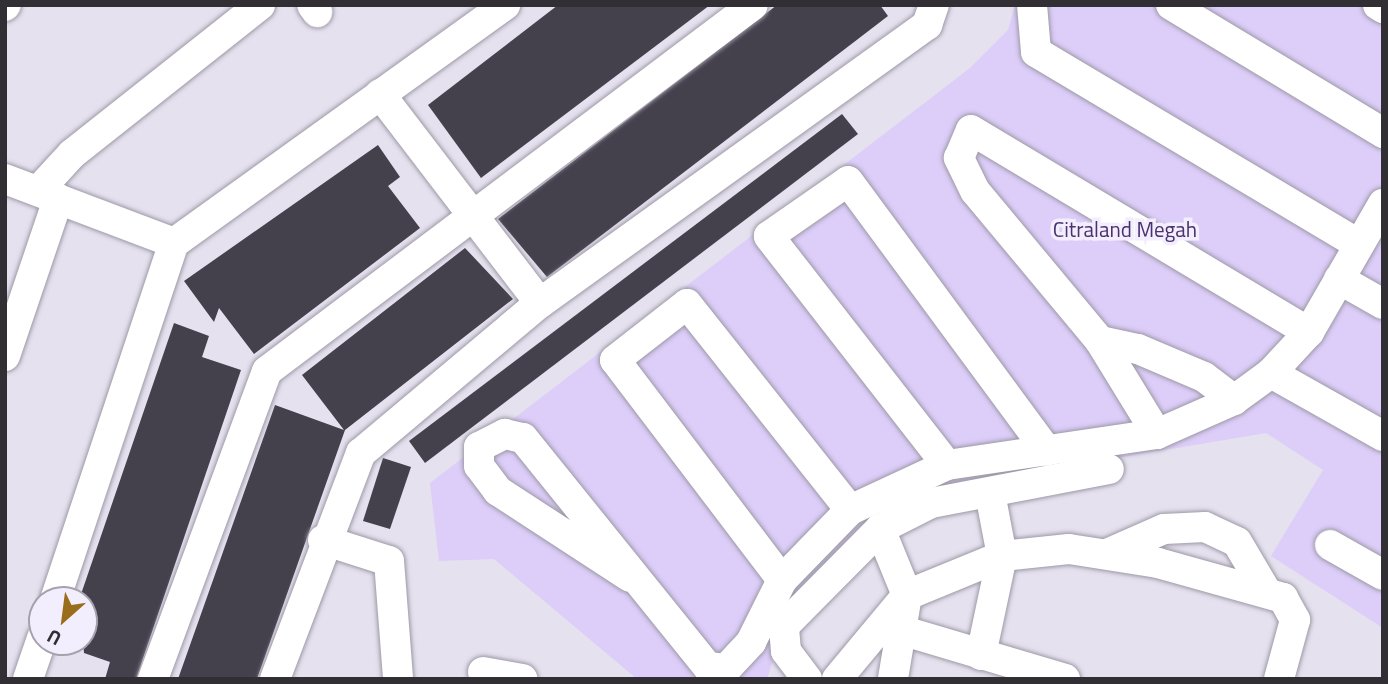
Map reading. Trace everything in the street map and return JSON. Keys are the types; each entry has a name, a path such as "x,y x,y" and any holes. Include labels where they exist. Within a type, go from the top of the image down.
{"street":[{"path":"5,356 48,195 72,154 260,5"},
{"path":"153,679 267,372 753,5"},
{"path":"275,679 323,540 361,453 540,303 928,25 934,5"},
{"path":"1032,5 1036,52 1357,243"},
{"path":"1171,5 1383,133"},
{"path":"1378,5 1383,8"},
{"path":"60,586 174,243 499,7"},
{"path":"380,94 540,303"},
{"path":"1157,434 1100,341 975,191 959,158 971,130 1309,332"},
{"path":"5,179 174,243"},
{"path":"947,465 769,236 848,181 1047,451"},
{"path":"630,577 498,491 480,466 479,447 505,434 523,438 630,577 708,667 726,669 751,642 782,580 850,510 947,465 1157,434 1234,400 1271,373 1309,332 1357,243 1383,204"},
{"path":"1339,279 1383,304"},
{"path":"782,580 615,360 687,303 850,510"},
{"path":"1100,341 1169,362 1234,400"},
{"path":"1271,373 1383,436"},
{"path":"807,679 786,651 784,626 880,529 917,508 1109,469"},
{"path":"981,656 1002,556 990,493"},
{"path":"1107,554 1164,529 1205,527 1237,542 1266,591"},
{"path":"880,529 907,595 904,631 893,679"},
{"path":"323,540 389,561 398,679"},
{"path":"1330,545 1383,575"},
{"path":"837,679 907,595 1002,556 1069,549 1107,554 1266,591 1283,598 1295,620 1279,679"},
{"path":"904,631 1065,679"},
{"path":"28,679 36,656"},
{"path":"482,672 522,679"}],"green space":[{"name":"Citraland Megah","path":"1015,5 1383,5 1383,628 1271,556 1323,470 1266,433 981,481 876,521 777,647 767,679 637,679 494,559 439,561 430,483 970,68 1008,30"}],"building":[{"path":"558,5 710,5 481,178 428,105"},
{"path":"777,5 880,5 888,16 547,277 498,219"},
{"path":"842,114 858,134 425,463 409,441"},
{"path":"378,145 400,177 388,186 420,228 254,354 219,308 214,322 184,281"},
{"path":"465,248 513,299 345,430 257,679 178,679 275,405 344,430 302,375"},
{"path":"174,323 209,336 202,357 241,370 136,679 105,679 110,662 93,656 98,656 98,586 84,586"},
{"path":"383,458 411,467 390,529 363,521"}]}
